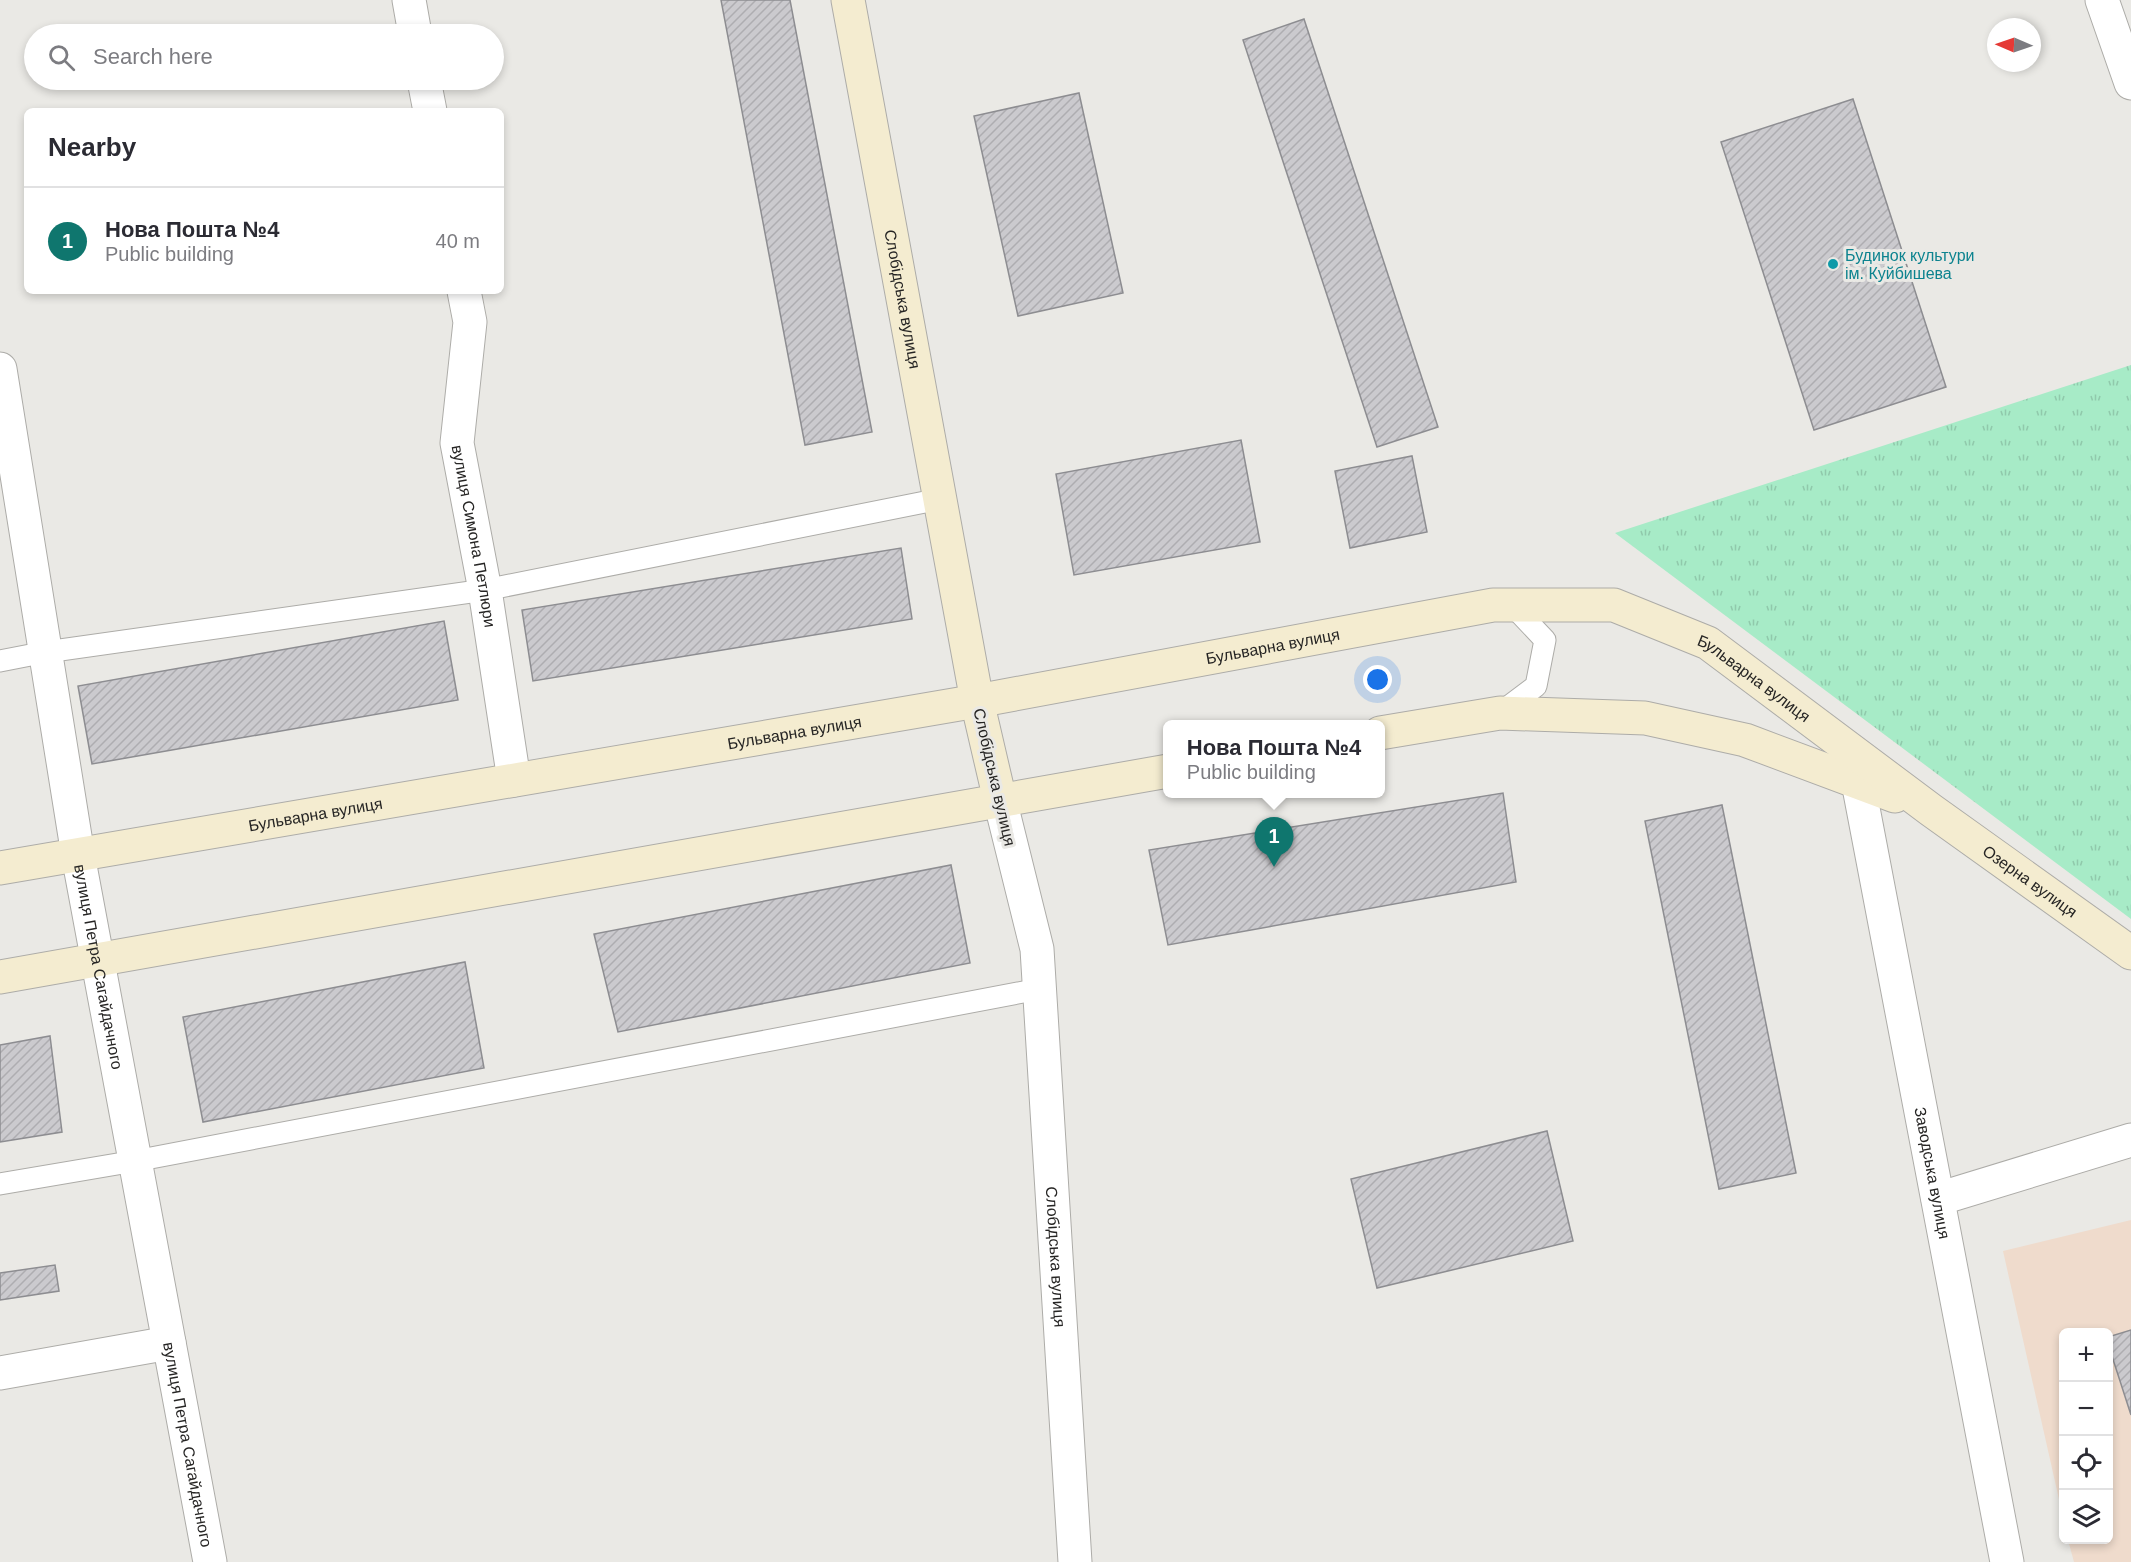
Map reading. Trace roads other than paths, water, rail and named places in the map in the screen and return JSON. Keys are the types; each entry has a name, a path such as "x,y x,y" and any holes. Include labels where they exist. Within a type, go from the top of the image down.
{"main road":[{"name":"Слобідська вулиця","path":"848,0 977,701 1000,800"},
{"name":"Бульварна вулиця","path":"0,868 977,701 1493,605 1614,605 1708,643 1931,810"},
{"path":"1385,733 1500,713 1645,718 1745,740 1931,810"},
{"path":"0,977 1163,772"},
{"name":"Озерна вулиця","path":"1931,810 2131,953"}],"street":[{"path":"409,0 413,24"},
{"path":"2102,0 2131,83"},
{"path":"426,90 429,108"},
{"name":"вулиця Симона Петлюри","path":"465,294 470,322 457,443 485,590 514,780"},
{"name":"вулиця Петра Сагайдачного","path":"0,369 78,855 210,1562"},
{"name":"Заводська вулиця","path":"1858,782 2007,1562"},
{"name":"Слобідська вулиця","path":"1000,800 1037,949 1075,1562"},
{"path":"1938,1199 2131,1140"},
{"path":"0,1372 169,1343"}],"lane":[{"path":"0,660 485,590 940,499"},
{"path":"1500,713 1536,686 1545,640 1512,605"},
{"path":"0,1184 135,1161 1039,989"}],"place":[{"name":"Будинок культури ім. Куйбишева","path":"1833,264"},
{"name":"Нова Пошта №4","path":"1274,867"}]}
